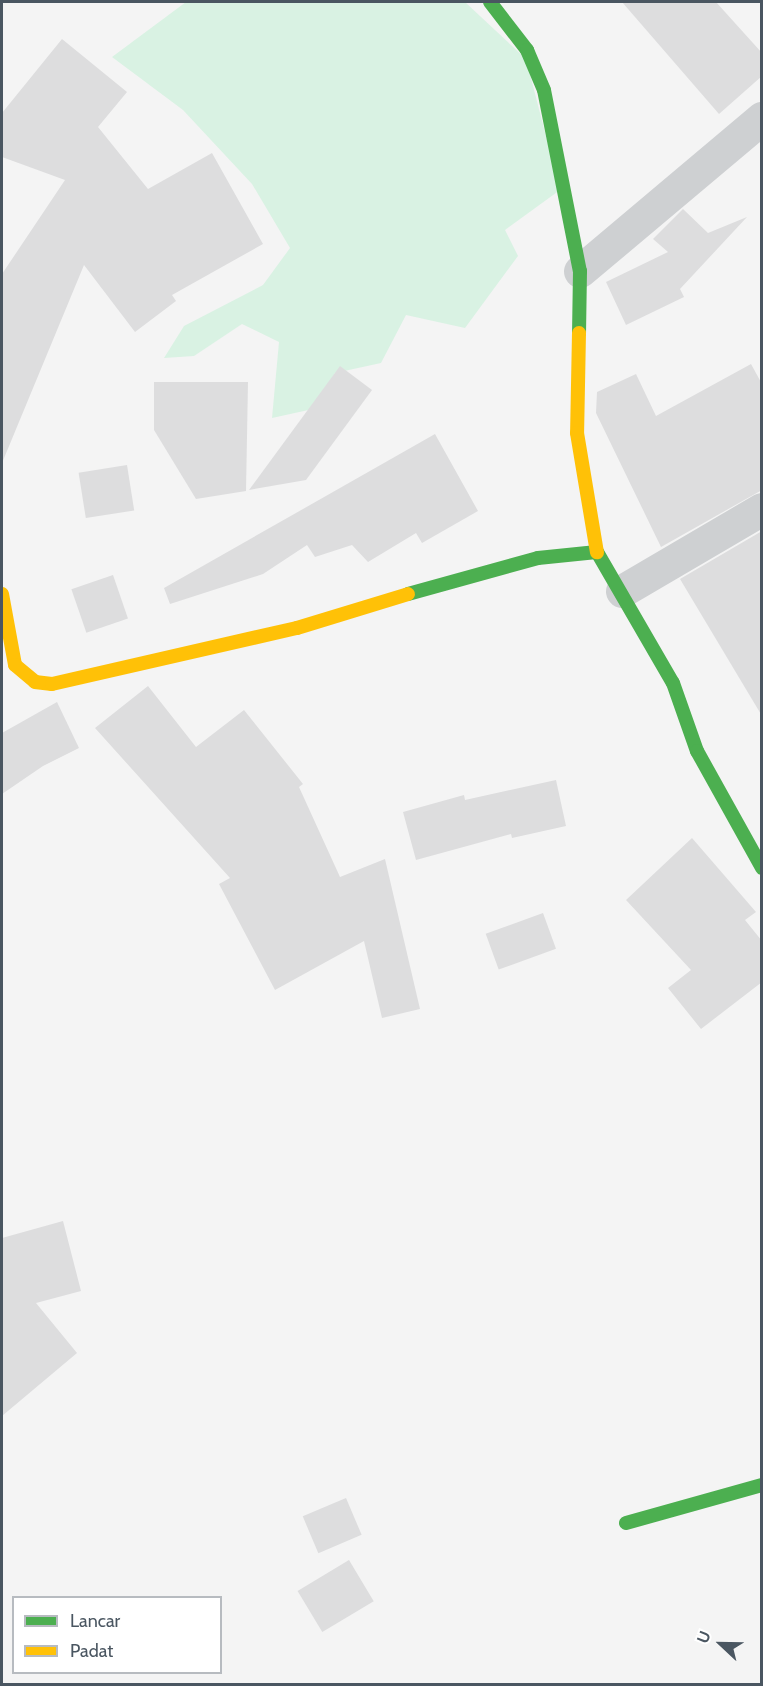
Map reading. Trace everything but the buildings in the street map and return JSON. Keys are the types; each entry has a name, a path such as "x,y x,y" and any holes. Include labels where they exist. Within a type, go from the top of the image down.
{"street":[{"path":"490,2 527,50 544,90 580,271 577,433 597,552 622,591 673,683 697,751 762,868"},
{"path":"580,271 762,118"},
{"path":"622,591 762,509"},
{"path":"2,594 15,665 35,682 52,684 297,628 487,570 538,558 597,552"},
{"path":"626,1522 762,1485"}],"green space":[{"path":"186,2 465,2 526,59 560,190 505,230 518,256 465,328 406,315 381,363 335,373 313,409 272,418 279,342 242,324 194,356 164,358 184,326 263,285 290,248 252,184 183,110 112,57"}],"traffic: fast":[{"path":"490,2 527,50 544,90 580,271 579,333"},
{"path":"408,594 538,558 597,552 673,683 697,751 762,868"},
{"path":"626,1523 762,1485"}],"traffic: slow":[{"path":"579,333 577,433 597,552"},
{"path":"2,594 15,665 35,682 52,684 297,628 408,594"}]}
